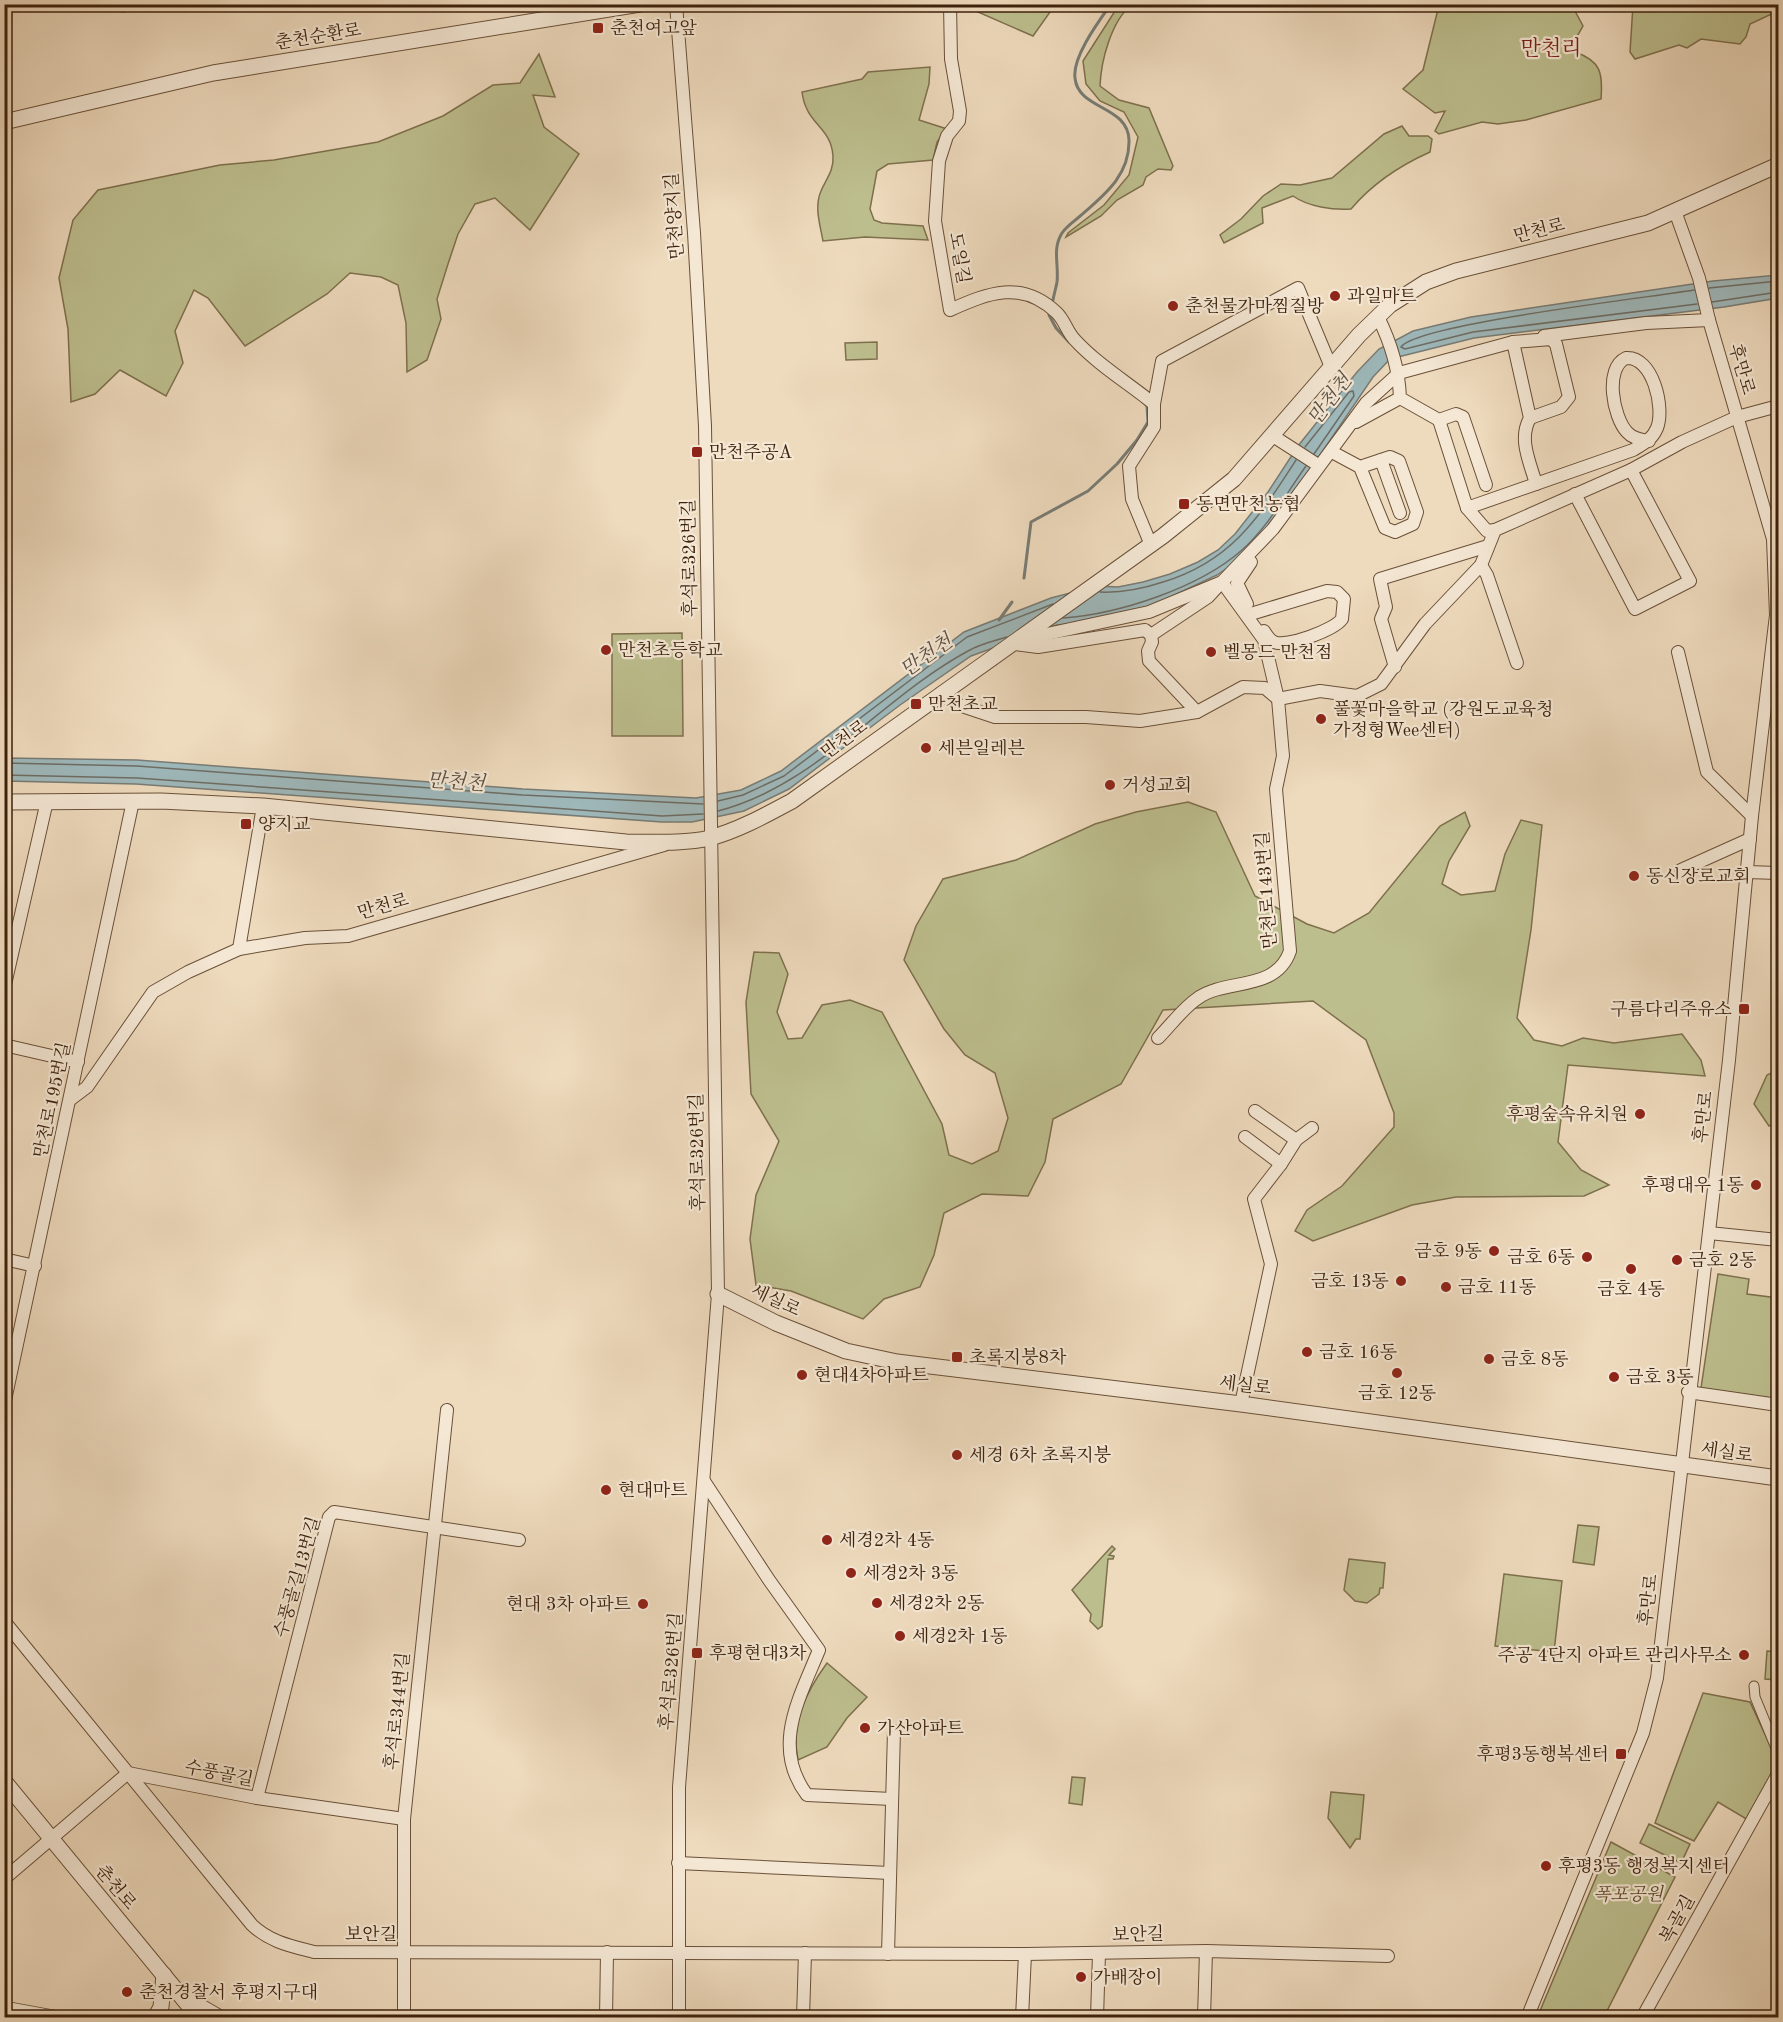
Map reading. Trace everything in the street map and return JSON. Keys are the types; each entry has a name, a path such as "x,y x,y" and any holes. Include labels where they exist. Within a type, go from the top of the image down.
{"street":[{"name":"춘천순환로","path":"4,122 213,73 594,8 640,4"},
{"name":"만천양지길","path":"676,4 694,233 705,426"},
{"name":"도일길","path":"950,4 951,59 960,111 959,121 947,136 939,161 935,220 950,310 994,291 1024,293 1050,307 1063,320 1073,339 1154,404"},
{"name":"만천로","path":"71,1099 87,1087 153,992 188,972 239,949 305,938 348,936 710,830 751,823 792,801 1101,583 1234,479 1331,367 1390,305 1426,282 1456,271 1648,223 1779,165"},
{"name":"후만로","path":"1527,2018 1643,1733 1657,1678 1688,1392 1709,1233 1752,816 1776,615 1777,578 1773,539 1708,317 1699,278 1675,211"},
{"path":"1152,545 1132,499 1129,466 1155,427 1154,404 1162,361 1298,288 1331,367"},
{"path":"1378,317 1388,336 1398,371 1400,398"},
{"path":"1150,635 1208,597 1273,529 1316,465 1366,402 1398,371 1423,359 1475,345 1708,317"},
{"path":"1398,371 1512,342 1545,338 1554,341 1570,393 1561,407 1530,418"},
{"path":"1512,342 1530,418 1525,429 1524,440 1536,484"},
{"path":"1467,508 1633,450 1649,441 1656,430 1660,415 1650,375 1639,361 1626,358 1616,367 1612,386 1625,430 1635,437 1649,441"},
{"path":"1400,398 1438,420 1467,508 1487,531 1495,530 1630,470 1737,417 1779,406"},
{"path":"1254,613 1327,591 1337,592 1344,599 1342,619 1338,625 1328,631 1285,643 1272,641 1240,594 1237,583 1243,571 1278,531 1332,452 1344,430 1366,415 1400,398"},
{"path":"1438,420 1456,414 1464,419 1486,484"},
{"name":"후석로326번길","path":"679,2018 680,1787 718,1294 705,426"},
{"path":"1273,436 1316,465"},
{"path":"1332,452 1360,467 1382,525 1395,532 1409,527 1415,521 1417,512 1401,465 1394,457 1360,467"},
{"path":"1380,460 1400,513"},
{"path":"1575,494 1635,609 1690,581 1630,470"},
{"path":"942,693 956,704 996,717 1086,717 1140,721 1197,712 1243,687 1265,688 1278,699 1320,691 1358,696 1381,684 1425,624 1481,565 1495,530"},
{"path":"1395,667 1381,619 1386,607 1380,579 1488,546"},
{"path":"1481,565 1487,575 1517,663"},
{"path":"1019,641 1149,612 1222,582"},
{"name":"만천로143번길","path":"1158,1038 1199,997 1274,974 1287,960 1291,942 1276,789 1283,756 1278,699 1264,640 1222,582"},
{"path":"1019,641 1038,647 1145,630 1152,642 1148,651 1149,661 1197,712"},
{"path":"1678,652 1707,772 1752,816"},
{"path":"4,989 47,801"},
{"name":"만천로","path":"4,802 133,801 263,806 626,842 674,842"},
{"name":"만천로195번길","path":"4,1405 133,801"},
{"path":"239,949 263,806"},
{"path":"1681,870 1750,839"},
{"path":"1747,872 1779,873"},
{"path":"4,1045 78,1062"},
{"path":"1255,1111 1296,1140"},
{"path":"1241,1404 1270,1264 1254,1199 1296,1140 1312,1128"},
{"path":"1245,1137 1281,1164"},
{"path":"1709,1233 1779,1240"},
{"path":"4,1259 35,1266"},
{"name":"세실로","path":"718,1294 776,1323 846,1351 897,1362 1241,1404 1779,1478"},
{"path":"1688,1392 1779,1405"},
{"name":"후석로344번길","path":"404,2018 406,1952 404,1819 447,1410"},
{"path":"704,1481 769,1580 819,1650 793,1711 788,1745 795,1779 807,1795 892,1798"},
{"name":"수풍골길13번길","path":"257,1798 329,1517 334,1512 519,1540"},
{"name":"보안길","path":"4,1621 264,1936 314,1952 680,1954 1206,1952 1388,1956"},
{"path":"1754,1686 1755,1697 1779,1752"},
{"path":"888,1954 894,1731"},
{"path":"4,1879 128,1773"},
{"name":"수풍골길","path":"128,1773 257,1798 404,1819"},
{"name":"복골길","path":"1642,2018 1779,1774"},
{"name":"춘천로","path":"4,1781 199,2018"},
{"path":"678,1863 890,1873"},
{"path":"606,2018 607,1952"},
{"path":"1204,2018 1206,1952"},
{"path":"803,2018 805,1953"},
{"path":"1097,2018 1099,1953"},
{"path":"1022,2018 1024,1954"},
{"path":"155,2018 161,2007 164,1975"},
{"path":"180,1995 220,2018"},
{"path":"4,2009 53,2018"}],"green space":[{"path":"71,4 140,5 124,12"},
{"path":"962,4 1055,5 1033,36"},
{"path":"1122,4 1131,5 1118,21 1108,42 1100,86 1119,100 1149,108 1173,166 1171,170 1158,169 1146,177 1143,185 1117,200 1101,216 1066,237 1104,205 1129,175 1138,137 1124,112 1100,101 1086,84 1083,61 1115,11"},
{"path":"1564,4 1575,11 1583,26 1575,40 1575,52 1590,59 1598,69 1601,75 1601,99 1526,120 1498,124 1482,122 1439,134 1435,131 1445,111 1435,113 1403,89 1423,70 1439,5"},
{"path":"1778,4 1778,11 1750,24 1746,37 1740,44 1701,39 1687,48 1679,45 1635,59 1630,52 1633,5"},
{"path":"539,54 555,97 533,95 544,127 579,154 530,230 495,198 475,204 458,234 437,299 441,319 427,360 407,372 406,323 398,285 381,277 350,273 327,294 245,346 208,298 194,290 175,331 183,363 166,396 120,370 95,394 71,402 68,329 59,278 73,220 98,190 220,165 274,160 378,142 443,116 493,85 520,83"},
{"path":"930,67 929,84 919,120 947,129 937,142 933,160 888,164 877,171 870,209 874,220 882,223 923,226 928,240 865,237 823,241 818,203 831,171 833,156 828,138 808,112 802,92 862,79 868,72"},
{"path":"1402,126 1409,136 1428,136 1432,139 1430,152 1388,176 1368,191 1351,209 1321,207 1293,196 1262,208 1263,223 1224,243 1220,235 1241,219 1263,196 1281,184 1300,185 1332,178 1384,134"},
{"path":"877,342 877,359 846,360 845,343"},
{"path":"682,633 683,736 612,736 612,634"},
{"path":"1188,802 1216,812 1255,896 1307,924 1334,933 1369,913 1440,826 1465,812 1470,826 1449,861 1442,884 1461,895 1495,891 1505,854 1521,820 1542,825 1531,930 1517,1018 1534,1040 1562,1046 1583,1038 1614,1043 1682,1034 1701,1060 1705,1076 1568,1065 1558,1142 1581,1170 1609,1185 1584,1196 1456,1197 1412,1205 1313,1241 1295,1231 1307,1210 1342,1186 1394,1127 1394,1113 1366,1040 1313,1001 1163,1010 1121,1084 1053,1119 1045,1162 1028,1196 982,1194 944,1213 934,1255 920,1287 884,1299 863,1319 791,1291 756,1285 750,1239 756,1195 779,1141 751,1094 746,1002 754,952 779,953 788,974 777,1012 788,1039 802,1038 822,1005 850,1000 882,1012 942,1124 949,1155 972,1164 998,1151 1008,1118 995,1073 965,1055 944,1029 904,960 916,926 943,879 1016,860 1095,824 1136,812"},
{"path":"1778,1070 1778,1122 1769,1126 1754,1104 1767,1075"},
{"path":"1718,1274 1749,1279 1747,1294 1778,1298 1777,1399 1701,1388"},
{"path":"1578,1525 1599,1527 1594,1565 1573,1562"},
{"path":"1112,1546 1115,1549 1109,1555 1114,1556 1113,1559 1108,1559 1102,1626 1098,1629 1090,1621 1091,1614 1072,1590"},
{"path":"1349,1559 1385,1563 1383,1588 1380,1588 1379,1594 1367,1603 1355,1601 1344,1590"},
{"path":"1504,1574 1562,1581 1554,1652 1495,1646"},
{"path":"1767,1651 1778,1652 1778,1680 1765,1679"},
{"path":"827,1663 867,1697 847,1718 827,1747 798,1760 796,1734 798,1721 812,1685"},
{"path":"1703,1693 1750,1702 1775,1756 1776,1769 1748,1820 1718,1802 1694,1841 1655,1823"},
{"path":"1072,1777 1085,1778 1082,1805 1069,1803"},
{"path":"1331,1792 1364,1795 1360,1839 1356,1839 1350,1848 1328,1818"},
{"path":"1649,1824 1690,1844 1681,1863 1640,1843"},
{"name":"폭포공원","path":"1611,1842 1675,1877 1607,2011 1620,2017 1537,2018"}],"water":[{"path":"1778,275 1778,298 1724,307 1474,338 1390,359 1373,377 1271,527 1246,555 1217,575 1147,608 1085,623 1057,625 971,656 900,705 789,789 744,811 692,822 662,822 136,784 5,781 5,758 137,760 523,789 696,798 741,790 781,771 964,632 1051,598 1097,586 1118,587 1170,574 1218,550 1235,534 1268,492 1298,446 1357,372 1379,349 1413,331 1471,317 1713,281"}],"waterway":[{"path":"1053,300 1057,282 1057,245 1062,233 1106,193 1120,175 1128,153 1127,129 1121,120 1085,96 1078,88 1075,78 1075,69 1082,50 1111,4"},
{"path":"1049,315 1056,328 1069,342"},
{"path":"1024,578 1031,522 1088,491 1117,464 1137,440 1148,422 1147,406 1144,403"},
{"path":"999,620 1012,602"}],"place":[{"name":"춘천여고앞","path":"598,28"},
{"name":"과일마트","path":"1335,296"},
{"name":"춘천물가마찜질방","path":"1173,306"},
{"name":"만천주공A","path":"697,452"},
{"name":"동면만천농협","path":"1184,504"},
{"name":"만천초등학교","path":"606,650"},
{"name":"벨몽드 만천점","path":"1211,652"},
{"name":"만천초교","path":"916,704"},
{"name":"풀꽃마을학교 (강원도교육청 가정형Wee센터)","path":"1321,719"},
{"name":"세븐일레븐","path":"926,748"},
{"name":"거성교회","path":"1110,785"},
{"name":"양지교","path":"246,824"},
{"name":"동신장로교회","path":"1634,876"},
{"name":"구름다리주유소","path":"1744,1009"},
{"name":"후평숲속유치원","path":"1640,1114"},
{"name":"후평대우 1동","path":"1756,1185"},
{"name":"금호 9동","path":"1494,1251"},
{"name":"금호 6동","path":"1587,1257"},
{"name":"금호 2동","path":"1677,1260"},
{"name":"금호 4동","path":"1631,1269"},
{"name":"금호 13동","path":"1401,1281"},
{"name":"금호 11동","path":"1446,1287"},
{"name":"금호 16동","path":"1307,1352"},
{"name":"초록지붕8차","path":"957,1357"},
{"name":"금호 8동","path":"1489,1359"},
{"name":"금호 12동","path":"1397,1373"},
{"name":"현대4차아파트","path":"802,1375"},
{"name":"금호 3동","path":"1614,1377"},
{"name":"세경 6차 초록지붕","path":"957,1455"},
{"name":"현대마트","path":"606,1490"},
{"name":"세경2차 4동","path":"827,1540"},
{"name":"세경2차 3동","path":"851,1573"},
{"name":"세경2차 2동","path":"877,1603"},
{"name":"현대 3차 아파트","path":"643,1604"},
{"name":"세경2차 1동","path":"900,1636"},
{"name":"후평현대3차","path":"697,1653"},
{"name":"주공 4단지 아파트 관리사무소","path":"1744,1655"},
{"name":"가산아파트","path":"865,1728"},
{"name":"후평3동행복센터","path":"1621,1754"},
{"name":"후평3동 행정복지센터","path":"1546,1866"},
{"name":"가배장이","path":"1081,1977"},
{"name":"춘천경찰서 후평지구대","path":"127,1992"}],"district":[{"name":"만천리","path":"1551,48"}],"water label":[{"name":"만천천","path":"1329,399"},
{"name":"만천천","path":"926,655"},
{"name":"만천천","path":"456,781"}]}
